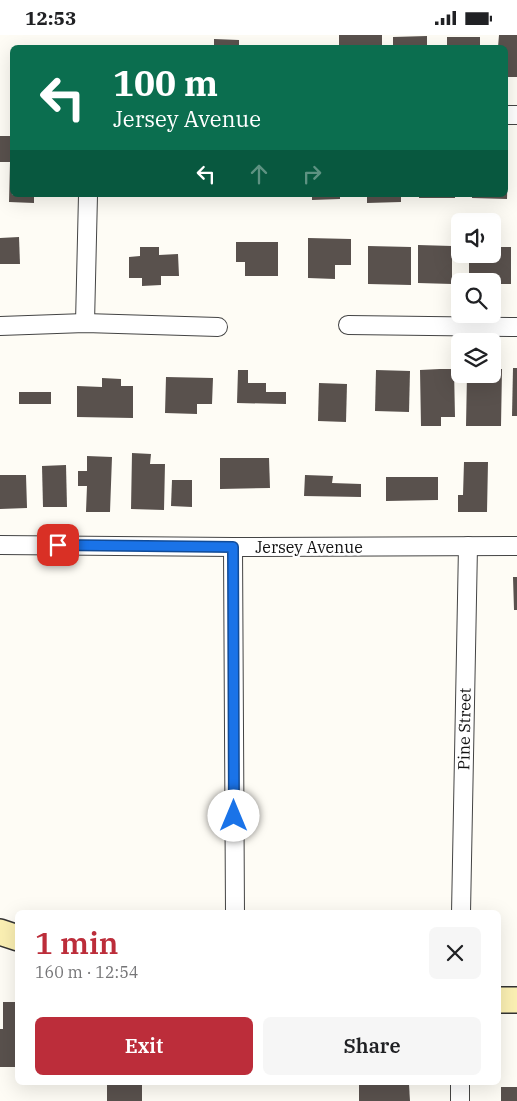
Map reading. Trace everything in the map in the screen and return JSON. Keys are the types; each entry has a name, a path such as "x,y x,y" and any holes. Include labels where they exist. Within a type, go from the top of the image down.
{"main road":[{"path":"0,932 15,937"},
{"path":"501,1000 517,1000"}],"street":[{"path":"85,323 88,197"},
{"path":"0,326 85,323 218,327"},
{"path":"348,325 517,327"},
{"name":"Jersey Avenue","path":"0,545 233,547 517,546"},
{"name":"Pine Street","path":"461,910 468,546"},
{"path":"233,547 235,910"},
{"path":"460,1085 460,1101"}],"building":[{"path":"339,35 382,35 382,45 339,45"},
{"path":"499,35 517,35 517,77 508,77 508,45 498,45"},
{"path":"427,36 427,45 393,45 393,37"},
{"path":"447,37 480,37 480,45 447,45"},
{"path":"214,39 239,40 239,45 214,45"},
{"path":"0,136 10,136 10,162 0,162"},
{"path":"10,162 10,197 34,197 34,203 9,202"},
{"path":"312,197 340,197 340,199 312,200"},
{"path":"367,197 401,197 401,202 367,203"},
{"path":"419,197 455,197 455,198"},
{"path":"472,197 507,197 507,199"},
{"path":"19,237 20,264 0,264 0,238"},
{"path":"308,238 351,239 351,265 335,265 335,279 308,278"},
{"path":"236,242 278,242 278,276 245,276 245,262 236,262"},
{"path":"418,245 451,246 451,284 418,283"},
{"path":"368,246 411,247 411,285 368,284"},
{"path":"140,247 159,247 159,255 178,254 179,276 161,276 161,285 142,286 142,278 129,278 129,257 140,256"},
{"path":"501,247 511,247 511,284 501,284 501,273 469,273 469,263 501,263"},
{"path":"513,368 517,368 517,416 512,416"},
{"path":"451,369 451,383 454,383 455,417 441,417 441,426 421,426 420,370"},
{"path":"502,369 501,426 466,426 467,383 501,383"},
{"path":"238,370 248,370 248,383 266,383 266,392 286,392 286,404 237,403"},
{"path":"376,370 410,371 409,412 375,411"},
{"path":"166,377 213,378 212,404 197,404 197,414 165,413"},
{"path":"102,378 121,379 121,386 133,386 133,418 77,417 77,386 102,387"},
{"path":"319,383 347,384 346,422 318,421"},
{"path":"19,392 51,392 51,404 19,404"},
{"path":"132,453 151,454 150,464 165,464 164,510 131,509"},
{"path":"87,456 112,457 110,512 86,512 87,486 78,486 78,471 87,471"},
{"path":"220,458 269,458 270,488 220,489"},
{"path":"464,462 488,462 487,512 458,512 458,495 463,495"},
{"path":"66,465 67,507 43,507 42,466"},
{"path":"0,475 26,475 27,508 0,509"},
{"path":"305,475 333,476 332,483 361,484 361,497 304,496"},
{"path":"386,477 438,477 438,500 386,501"},
{"path":"172,480 192,480 192,507 171,506"},
{"path":"513,577 517,577 517,610 514,610"},
{"path":"3,1002 15,1002 15,1067 0,1067 0,1029 3,1029"},
{"path":"107,1085 142,1085 142,1101 107,1101"},
{"path":"359,1085 409,1085 410,1101 359,1101"},
{"path":"501,1087 517,1087 517,1101 501,1101"}],"route":[{"path":"58,545 233,547 234,816"}]}
